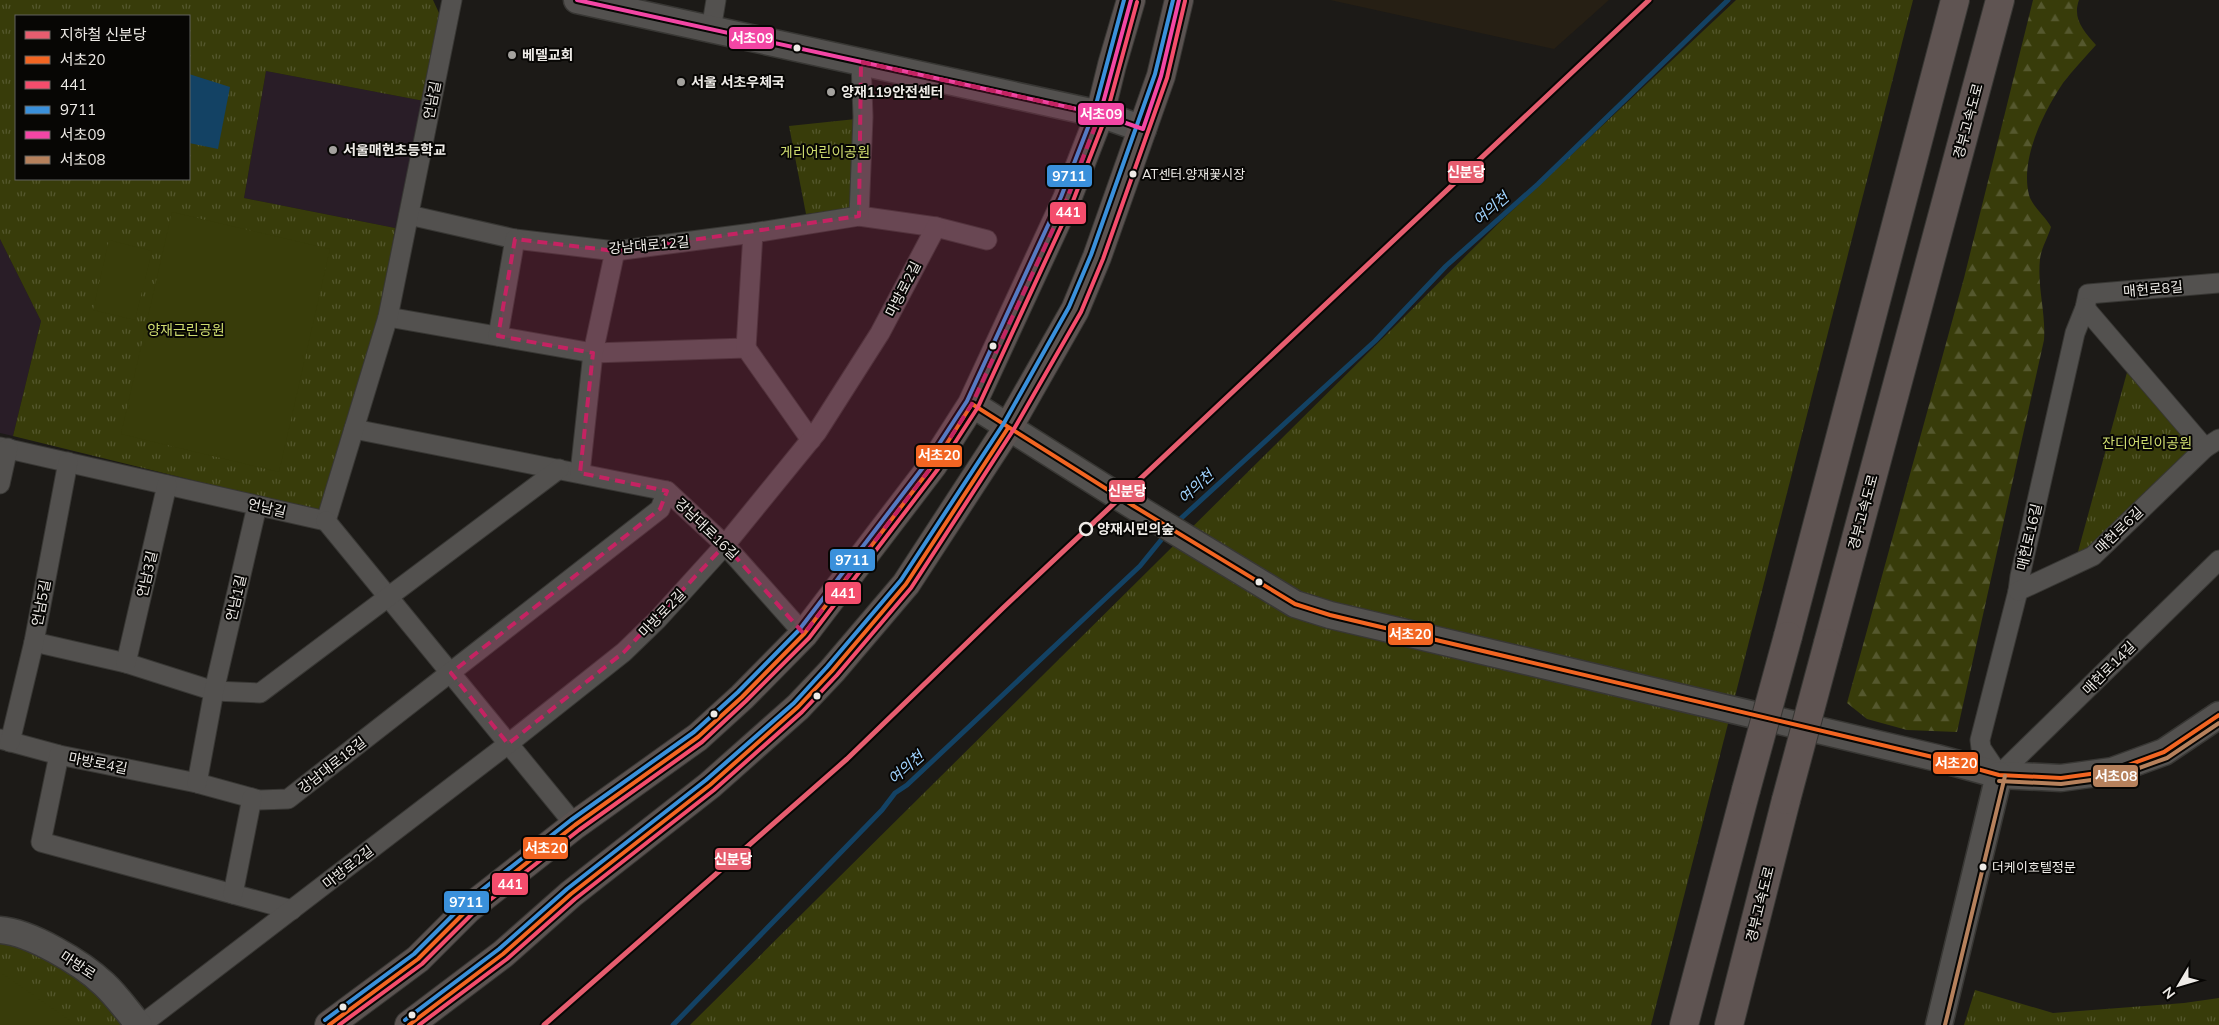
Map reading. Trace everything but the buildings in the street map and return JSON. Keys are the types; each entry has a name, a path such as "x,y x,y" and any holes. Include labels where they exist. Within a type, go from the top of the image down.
{"highway":[{"path":"1684,1025 1955,0"},
{"name":"경부고속도로","path":"1729,1025 1786,800 2000,0"}],"main road":[{"path":"577,0 1100,114 1143,129"},
{"path":"329,1025 418,959 468,909 575,825 698,737 742,697 804,634 933,465 972,404 1067,199 1100,114 1112,64 1132,0"},
{"path":"409,1025 503,954 571,894 710,785 798,707 832,671 906,584 1009,426 1075,310 1097,257 1162,76 1179,0"},
{"path":"972,404 1132,506 1295,604 1330,615 1937,758 1999,775 2061,778 2112,771 2164,752 2219,715"},
{"path":"1938,1025 1999,775"},
{"name":"마방로","path":"0,930 10,930 35,940 79,963 106,985 140,1025"}],"street":[{"name":"언남길","path":"4,447 326,521 388,317 452,0"},
{"path":"711,30 716,0"},
{"path":"860,216 863,117 861,62"},
{"name":"강남대로12길","path":"409,215 515,238 614,251 753,233 860,216 936,227 987,240"},
{"name":"마방로2길","path":"140,1025 508,744 624,652 657,620 725,545 811,440 880,333 936,227"},
{"path":"753,233 746,348 811,440"},
{"path":"498,336 515,238"},
{"path":"580,473 593,353 614,251"},
{"name":"매헌로8길","path":"2086,301 2219,283"},
{"name":"매헌로6길","path":"2018,591 2094,556 2212,443 2086,301"},
{"name":"매헌로16길","path":"1999,775 1981,748 1980,740 2018,591 2075,333 2086,301"},
{"path":"388,317 593,353 746,348"},
{"name":"강남대로16길","path":"354,429 667,491 725,545 804,634"},
{"path":"0,484 4,447"},
{"name":"언남5길","path":"5,741 34,642 68,462"},
{"path":"34,642 126,663 214,691 260,692 559,469"},
{"name":"언남3길","path":"126,663 167,485"},
{"name":"강남대로18길","path":"197,783 259,800 288,799 451,674 660,509 667,491"},
{"name":"언남1길","path":"197,783 214,691 257,506"},
{"path":"326,521 575,825"},
{"name":"매헌로14길","path":"1999,775 2219,560"},
{"name":"마방로4길","path":"5,741 59,755 197,783"},
{"path":"59,755 41,842 292,910"},
{"path":"233,894 252,798"}],"highlighted area":[{"path":"861,62 1100,114 1067,199 972,404 933,465 804,634 725,545 624,652 508,744 451,673 660,509 667,491 580,473 593,353 498,336 515,239 615,251 859,216"}],"shaded area":[{"path":"1330,0 1609,0 1554,49"},
{"name":"서울매헌초등학교","path":"266,71 424,101 395,228 244,198"},
{"path":"0,239 41,321 13,436 0,433"}],"green space":[{"name":"양재근린공원","path":"0,0 433,0 439,13 439,25 424,101 266,71 244,198 395,228 384,304 322,512 13,436 41,321 0,239"},
{"name":"양재시민의숲","path":"1736,0 1913,0 1651,1025 690,1025 1502,220"},
{"path":"2033,0 2079,0 2077,7 2078,19 2096,45 2067,78 2055,95 2041,122 2031,152 2027,181 2029,195 2051,227 2042,251 2039,269 2044,340 1957,732 1907,730 1867,719 1847,703 1964,278"},
{"name":"게리어린이공원","path":"856,119 855,208 806,214 789,126"},
{"path":"172,212 330,249 279,472 121,434"},
{"path":"109,240 152,251 135,320 93,310"},
{"name":"잔디어린이공원","path":"2129,365 2198,444 2092,550 2076,559"},
{"path":"0,936 66,966 130,1025 0,1025"},
{"path":"0,972 72,1022 70,1025 0,1025"},
{"path":"1975,990 2053,1013 2184,1003 2219,998 2219,1025 1964,1025"}],"water":[{"path":"190,74 230,87 218,149 190,143"}],"waterway":[{"name":"여의천","path":"1177,522 1375,341 1446,266 1538,184 1728,0"},
{"name":"여의천","path":"673,1025 882,810 895,793 907,785 1140,566 1166,534"}],"metro line":[{"name":"신분당","path":"544,1025 847,759 1003,608 1649,0"}],"transit line":[{"name":"서초09","path":"577,0 1100,114 1143,129 1161,76 1179,0"},
{"name":"9711","path":"325,1020 414,954 464,904 571,820 694,732 738,692 799,630 928,461 967,401 1061,197 1094,112 1124,0"},
{"name":"서초09","path":"1100,114 1131,0"},
{"name":"9711","path":"405,1020 499,949 567,889 706,780 794,703 901,580 1004,423 1069,307 1091,255 1155,74 1173,0"},
{"name":"441","path":"419,1025 507,959 575,899 714,790 802,712 837,675 911,588 1014,429 1081,312 1103,259 1167,78 1185,1"},
{"name":"441","path":"339,1025 422,964 472,914 579,830 702,742 809,638 938,469 978,407 1073,201 1106,116 1137,2"},
{"name":"서초20","path":"329,1025 418,959 468,909 575,825 698,737 742,697 804,634 933,465 972,404 1132,505 1295,604 1330,615 1937,758 1999,775 2061,778 2112,771 2164,752 2219,715"},
{"name":"서초20","path":"409,1025 503,954 571,894 710,785 798,707 832,671 906,584 1008,428"},
{"name":"서초08","path":"1999,781 2061,784 2114,777 2167,758 2219,723"},
{"name":"서초08","path":"1945,1025 2005,776"}],"place":[{"name":"베델교회","path":"512,55"},
{"name":"서울 서초우체국","path":"681,82"},
{"name":"양재119안전센터","path":"831,92"},
{"name":"서울매헌초등학교","path":"333,150"},
{"name":"AT센터.양재꽃시장","path":"1133,174"},
{"name":"양재시민의숲","path":"1086,529"},
{"name":"더케이호텔정문","path":"1983,867"}]}
